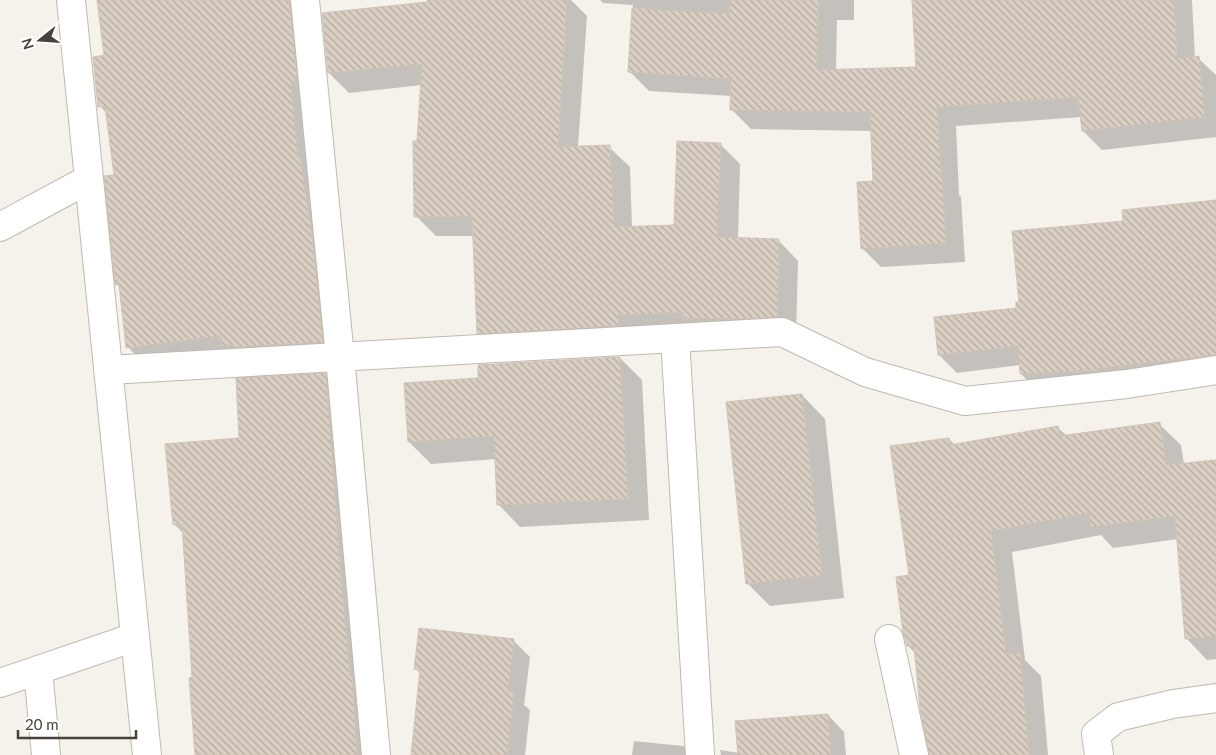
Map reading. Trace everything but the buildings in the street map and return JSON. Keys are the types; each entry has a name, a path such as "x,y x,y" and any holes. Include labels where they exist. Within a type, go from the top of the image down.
{"street":[{"path":"71,0 146,755"},
{"path":"304,0 340,357 376,755"},
{"path":"0,227 89,179"},
{"path":"108,370 782,332 865,372 965,401 1127,384 1216,370"},
{"path":"675,338 700,755"},
{"path":"0,683 135,636"},
{"path":"889,639 914,755"},
{"path":"38,670 46,755"},
{"path":"1099,755 1096,734 1118,716 1173,704 1216,698"}]}
